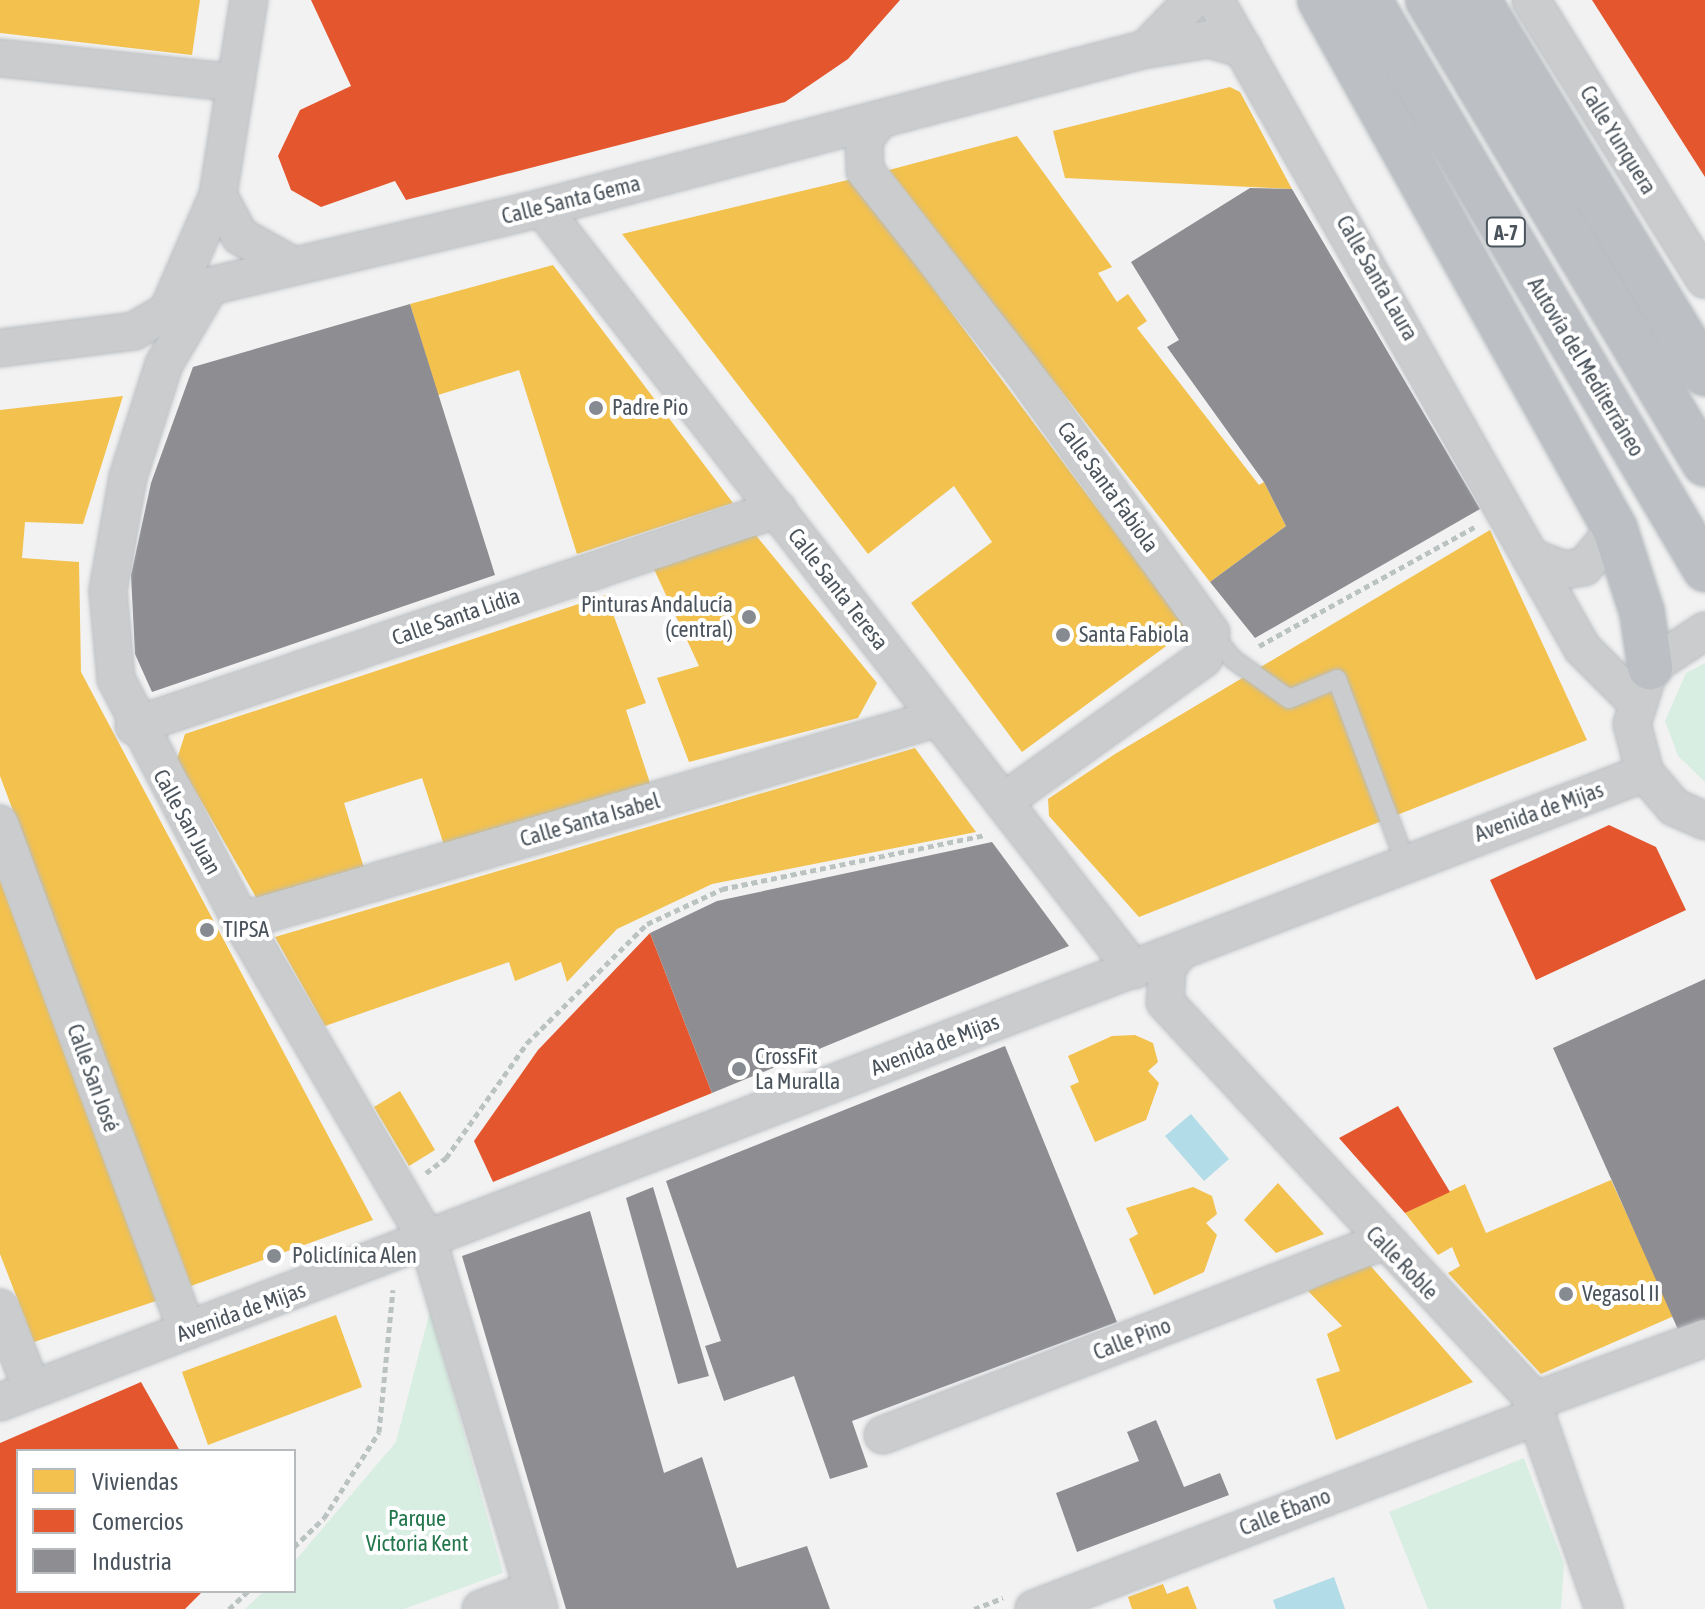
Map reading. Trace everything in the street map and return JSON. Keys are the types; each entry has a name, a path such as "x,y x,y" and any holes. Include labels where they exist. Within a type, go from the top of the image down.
{"highway":[{"path":"1320,0 1615,529 1642,612 1642,684"},
{"name":"Autovía del Mediterráneo","path":"1369,0 1705,569"},
{"name":"A-7","path":"1428,0 1695,448"},
{"path":"1478,0 1705,374"}],"street":[{"path":"170,306 218,195 249,0"},
{"path":"1146,49 1193,0"},
{"name":"Calle Santa Laura","path":"1215,0 1582,648 1642,684"},
{"name":"Calle Yunquera","path":"1531,0 1705,279"},
{"name":"Calle Santa Gema","path":"0,348 134,331 170,306 210,286 290,264 542,208 1146,49 1209,39 1244,49"},
{"path":"0,58 236,83"},
{"name":"Calle Santa Fabiola","path":"878,122 864,139 865,171 1022,370 1211,633"},
{"path":"218,195 240,236 290,264"},
{"name":"Calle Santa Teresa","path":"542,208 1134,970"},
{"name":"Calle San Juan","path":"210,286 164,364 128,477 108,591 116,679 134,726 241,921 428,1241 536,1600"},
{"path":"134,331 154,340 164,364"},
{"name":"Calle Santa Lidia","path":"134,726 777,509"},
{"path":"1533,558 1564,570 1584,567 1615,529"},
{"path":"1705,631 1642,684 1632,724 1645,773 1674,807 1705,821"},
{"path":"1003,802 1204,658 1211,633"},
{"name":"Calle Santa Isabel","path":"241,921 938,718"},
{"name":"Avenida de Mijas","path":"16,1395 428,1241 1134,970 1405,861 1645,773"},
{"name":"Calle San José","path":"0,824 187,1331"},
{"name":"Calle Roble","path":"1180,951 1164,977 1165,1002 1534,1409 1604,1609"},
{"name":"Calle Pino","path":"883,1435 1381,1242"},
{"path":"0,1308 16,1395"},
{"name":"Calle Ébano","path":"1034,1609 1705,1338"},
{"path":"481,1609 536,1600"}],"lane":[{"path":"1211,633 1289,699 1337,679 1405,861"}],"path":[{"path":"229,1609 246,1593"}],"green space":[{"path":"1705,663 1705,782 1678,756 1665,721 1686,673"},
{"name":"Parque Victoria Kent","path":"430,1311 503,1573 404,1609 245,1609 262,1593 296,1593 296,1560 396,1442"},
{"path":"1524,1458 1564,1564 1561,1609 1428,1609 1389,1512"}],"water":[{"path":"1191,1114 1229,1159 1204,1181 1165,1136"},
{"path":"1334,1577 1345,1609 1276,1609 1273,1600"}],"building: Viviendas":[{"path":"0,0 200,0 192,55 0,33"},
{"path":"1230,87 1240,92 1292,189 1065,178 1053,131"},
{"path":"1017,136 1112,267 1098,273 1117,302 1128,294 1147,321 1137,328 1259,485 1264,482 1286,526 1210,582 889,170"},
{"path":"852,179 1188,630 1022,752 911,603 992,542 954,486 868,554 622,234"},
{"name":"Padre Pio","path":"553,265 733,503 577,554 519,370 438,395 410,304"},
{"path":"123,396 83,524 25,522 22,558 79,562 81,672 373,1220 191,1286 0,776 0,410"},
{"path":"1490,530 1587,740 1139,917 1049,816 1048,799 1115,754"},
{"name":"Pinturas Andalucía (central)","path":"754,533 877,683 858,718 689,762 657,678 699,666 653,567"},
{"path":"606,595 646,703 626,710 651,786 444,845 422,778 344,803 364,868 257,899 177,759 185,734"},
{"path":"915,748 976,832 712,884 617,929 567,982 561,962 515,981 509,962 325,1026 275,937"},
{"path":"0,880 156,1301 34,1342 0,1254"},
{"path":"1135,1035 1153,1043 1158,1062 1148,1071 1159,1083 1146,1120 1095,1142 1070,1086 1079,1082 1068,1056 1112,1036"},
{"path":"400,1091 435,1150 409,1166 374,1107"},
{"name":"Vegasol II","path":"1611,1180 1674,1316 1541,1374 1448,1273 1460,1266 1452,1247 1438,1255 1405,1213 1465,1184 1486,1233"},
{"path":"1278,1183 1324,1234 1276,1253 1244,1220"},
{"path":"1193,1187 1212,1196 1217,1214 1206,1223 1217,1235 1204,1272 1154,1295 1129,1239 1138,1234 1126,1208"},
{"path":"1368,1263 1473,1382 1336,1440 1316,1379 1340,1371 1327,1334 1342,1326 1308,1291"},
{"path":"336,1315 362,1387 208,1445 182,1372"},
{"path":"1163,1584 1167,1594 1188,1586 1197,1609 1132,1609 1128,1597"}],"building: Comercios":[{"path":"311,0 900,0 848,59 785,102 406,200 395,181 321,207 291,190 278,156 300,110 351,86"},
{"path":"1592,0 1705,0 1705,177"},
{"path":"1609,825 1656,847 1686,910 1536,980 1490,880"},
{"path":"650,933 712,1093 493,1182 474,1141 538,1050"},
{"path":"1398,1106 1450,1192 1405,1213 1339,1138"},
{"path":"141,1382 179,1449 16,1449 16,1593 201,1593 185,1609 0,1609 0,1443"}],"building: Industria":[{"path":"1250,188 1292,189 1480,509 1255,638 1210,582 1286,526 1264,482 1167,347 1179,340 1131,262"},
{"path":"410,304 495,575 152,692 135,654 131,575 151,483 193,367"},
{"path":"992,842 1069,946 712,1093 650,933 717,901"},
{"path":"1705,979 1705,1323 1680,1334 1553,1048"},
{"path":"1005,1046 1117,1322 852,1421 868,1467 830,1479 794,1376 724,1401 705,1346 721,1341 666,1181"},
{"path":"653,1187 709,1376 678,1384 626,1198"},
{"path":"590,1211 664,1473 702,1457 737,1568 807,1546 830,1609 566,1609 462,1256"},
{"path":"1156,1420 1184,1487 1220,1473 1229,1495 1077,1552 1056,1493 1139,1461 1127,1432"}],"place":[{"name":"Padre Pio","path":"596,408"},
{"name":"Pinturas Andalucía (central)","path":"749,617"},
{"name":"Santa Fabiola","path":"1063,635"},
{"name":"TIPSA","path":"207,930"},
{"name":"CrossFit La Muralla","path":"739,1069"},
{"name":"Policlínica Alen","path":"274,1256"},
{"name":"Vegasol II","path":"1566,1294"}]}
